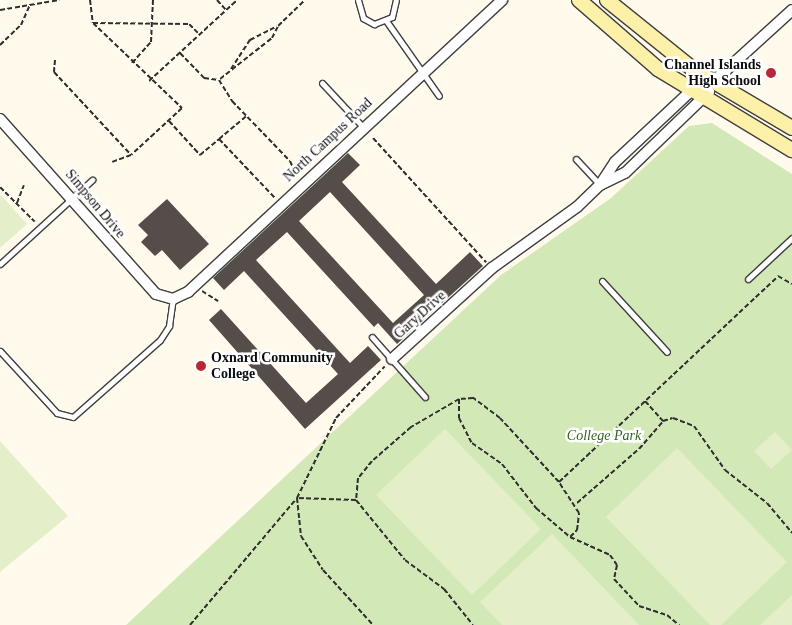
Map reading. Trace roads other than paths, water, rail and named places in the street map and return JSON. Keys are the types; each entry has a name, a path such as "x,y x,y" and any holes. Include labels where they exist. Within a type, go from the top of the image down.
{"main road":[{"path":"579,0 630,46 705,101 792,150"},
{"path":"607,0 650,39 713,82 792,128"}],"street":[{"name":"North Campus Road","path":"173,299 188,292 363,127 502,0"},
{"name":"Gary Drive","path":"600,185 615,162 691,91 713,82 792,10"},
{"name":"Gary Drive","path":"392,359 492,268 600,185 625,173 705,101 713,82"},
{"name":"Simpson Drive","path":"0,119 72,197 156,294 173,299"}],"lane":[{"path":"358,0 360,12 368,22 387,22"},
{"path":"387,22 395,12 396,0"},
{"path":"387,22 439,96"},
{"path":"322,83 363,127"},
{"path":"576,159 600,185"},
{"path":"0,264 92,180"},
{"path":"748,278 792,238"},
{"path":"602,281 667,352"},
{"path":"0,351 57,413 73,417 160,340 169,326 173,299"},
{"path":"372,337 425,397"}],"place":[{"name":"Channel Islands High School","path":"771,73"},
{"name":"Oxnard Community College","path":"201,366"}],"park label":[{"name":"College Park","path":"604,436"}]}
